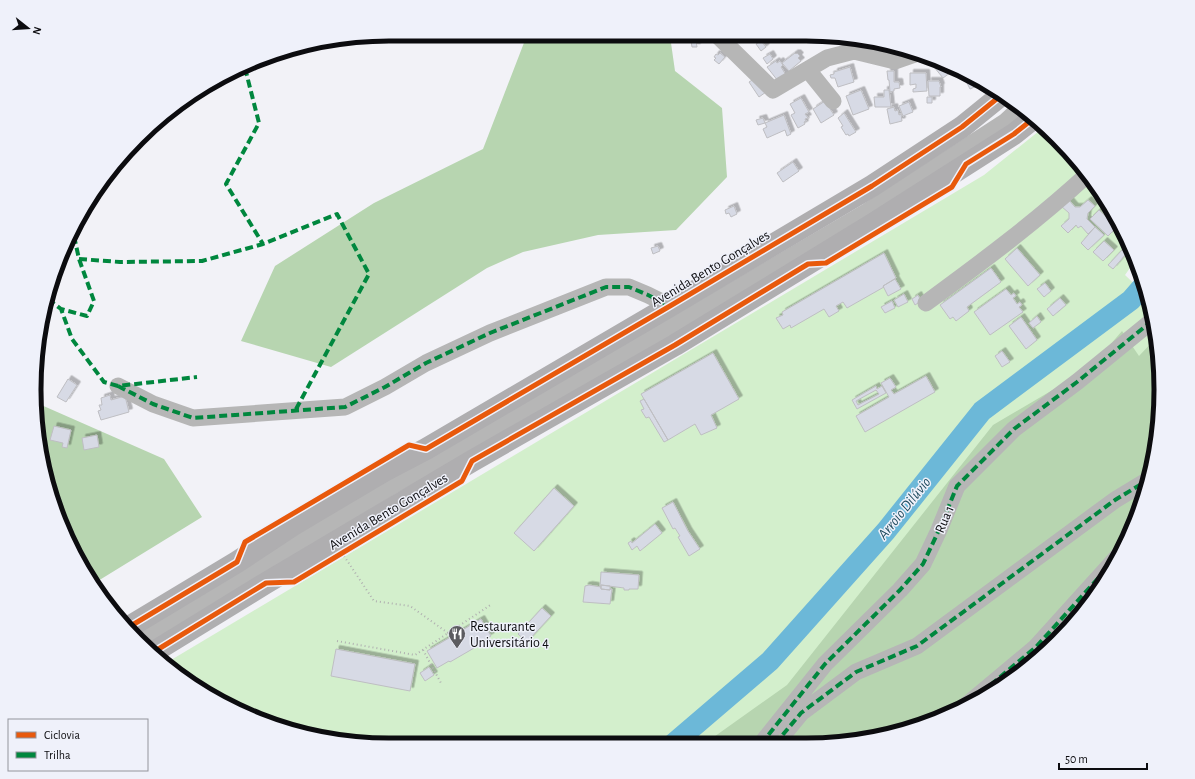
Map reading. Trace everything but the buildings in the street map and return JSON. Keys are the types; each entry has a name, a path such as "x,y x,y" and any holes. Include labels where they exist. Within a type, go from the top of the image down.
{"main road":[{"name":"Avenida Bento Gonçalves","path":"133,625 237,562 293,525 384,471 426,449 670,306 824,225 872,186 962,127 997,99"},
{"name":"Avenida Bento Gonçalves","path":"160,648 266,583 472,461 682,341 873,224 1014,134 1029,122"}],"street":[{"path":"723,41 773,90 827,58 857,45"},
{"path":"857,45 895,61 908,56"},
{"path":"808,70 833,101"},
{"path":"144,637 394,485 673,326 824,225 868,211 1005,122 1016,112"},
{"path":"926,303 988,257 1068,193 1083,179"},
{"path":"118,386 153,404 193,418 345,407 385,387 426,362 490,333 606,287 629,287 670,306"},
{"name":"Rua 1","path":"766,738 825,664 900,590 923,564 957,486 1014,429 1077,382 1147,325"},
{"path":"780,738 801,713 856,672 917,646 1108,505 1141,485"},
{"path":"991,684 1036,647 1098,579"}],"path":[{"path":"342,553 374,601 410,606 448,633"},
{"path":"337,641 415,655 492,604"},
{"path":"423,650 442,683"}],"green space":[{"path":"525,41 671,41 675,71 722,108 727,177 676,230 598,235 523,252 487,268 331,367 241,341 275,266 374,203 483,149"},
{"path":"1039,131 1068,160 1082,177 1107,215 1118,235 1131,266 1125,275 1139,289 1151,344 1154,390 1151,435 1142,480 1136,502 1118,544 1107,564 1082,602 1052,636 1018,666 980,691 960,702 918,720 873,731 828,737 390,738 344,735 277,720 235,702 215,691 170,660 984,175"},
{"path":"1122,331 1139,356 1151,343 1154,390 1151,435 1136,502 1118,544 1107,564 1082,602 1052,636 1018,666 980,691 960,702 918,720 851,735 806,738 712,738 787,685 993,425 1090,368"},
{"path":"42,405 164,459 202,517 98,581 77,544 59,502 44,435"}],"waterway":[{"name":"Arroio Dilúvio","path":"680,738 770,661 886,531 982,411 1131,300 1140,290"}],"marked path":[{"path":"246,72 259,123 226,184 263,244"},
{"path":"79,259 120,262 202,261 263,244 337,214 369,274 295,411"},
{"path":"75,240 79,259 94,301 87,316 61,309 72,339 104,382 118,386 197,377"},
{"path":"118,386 153,404 193,418 345,407 385,387 426,363 490,333 606,287 629,287 670,306"},
{"path":"52,302 61,309"},
{"path":"766,738 825,664 900,590 923,564 957,486 1014,429 1077,382 1147,325"},
{"path":"780,738 801,713 856,672 917,646 1115,500 1141,484"},
{"path":"994,682 1036,647 1098,579"}],"cycle path":[{"path":"133,625 237,562 245,542 409,445 426,449 670,306 872,186 962,127 997,99"},
{"path":"157,650 266,583 294,582 462,481 472,461 675,345 808,264 826,263 952,187 966,164 1014,134 1029,122"}],"place":[{"name":"Restaurante Universitário 4","path":"457,649"}]}
